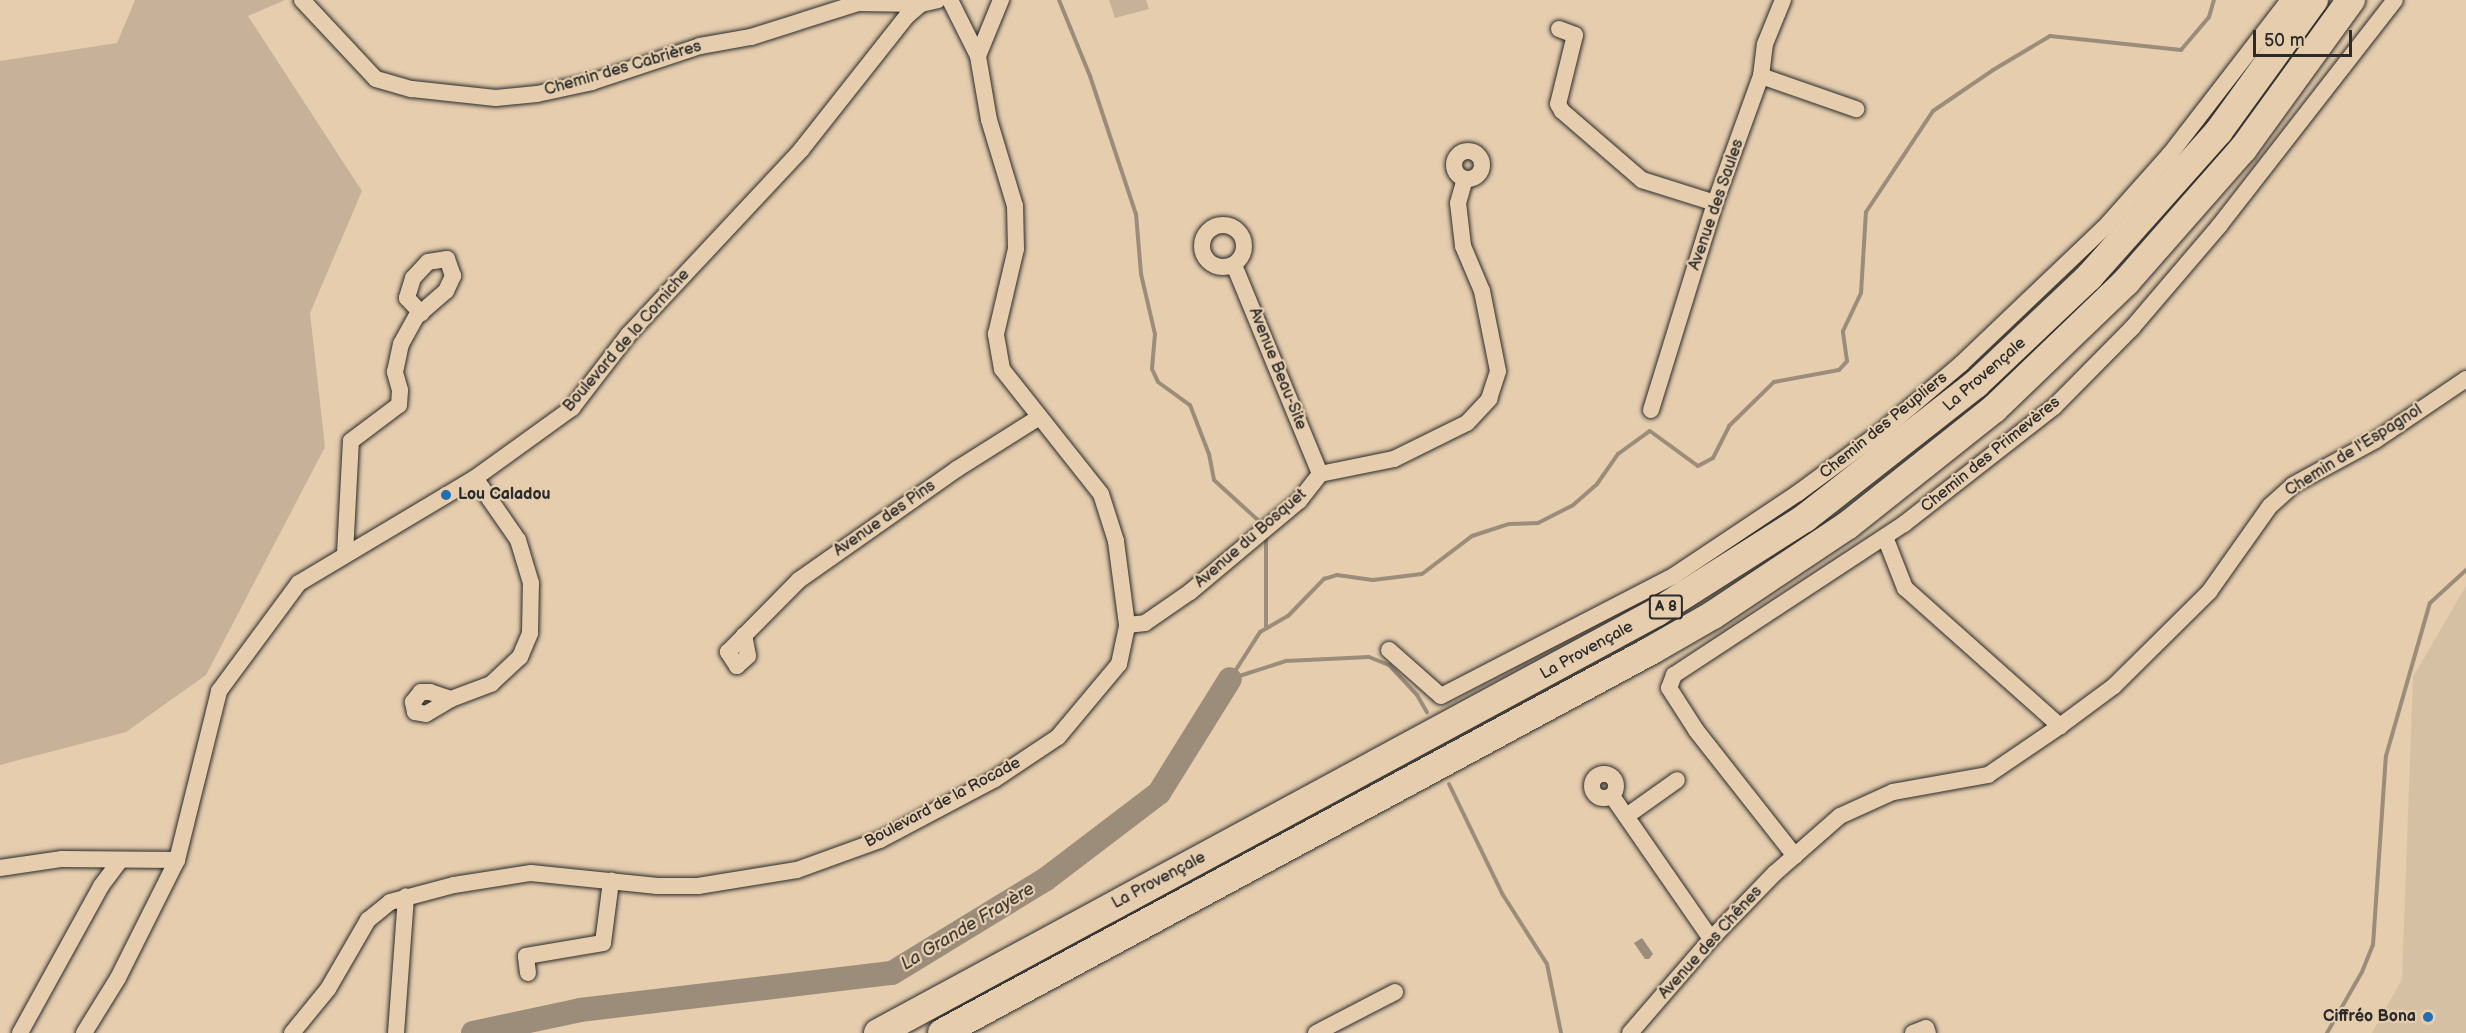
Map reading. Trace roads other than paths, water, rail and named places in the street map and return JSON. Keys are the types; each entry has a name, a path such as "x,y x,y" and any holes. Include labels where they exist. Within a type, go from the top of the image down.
{"highway":[{"name":"La Provençale","path":"878,1033 1647,618 1805,518 1968,391 2089,277 2219,131 2314,0"},
{"name":"La Provençale","path":"942,1033 1652,650 1713,615 1848,525 1994,409 2126,282 2243,149 2351,0"}],"street":[{"name":"Chemin des Cabrières","path":"302,0 376,79 412,89 496,98 537,94 592,82 700,46 751,37 858,3 929,2"},
{"name":"Boulevard de la Rocade","path":"292,1033 328,989 368,920 390,902 406,896 531,873 698,886 797,870 880,840 995,779 1058,737 1119,664 1127,625 1116,541 1101,494 1074,456 1038,418 1002,369 996,334 1016,249 1015,207 989,120 978,56 950,0"},
{"path":"978,56 1001,0"},
{"name":"Avenue des Saules","path":"1651,410 1715,203 1761,76 1766,44 1783,0"},
{"name":"Chemin des Peupliers","path":"1389,650 1441,696 1675,575 1798,493 1882,431 1961,364 2104,228 2170,154 2289,0"},
{"name":"Chemin des Primevères","path":"1794,856 1696,730 1669,688 1674,675 1885,537 2037,422 2132,328 2307,117 2395,0"},
{"name":"Boulevard de la Corniche","path":"84,1033 118,978 177,860 219,691 299,583 475,478 572,408 629,334 801,150 907,16 929,2"},
{"path":"1560,29 1575,34 1558,104 1562,111 1642,180 1715,203"},
{"path":"1761,76 1856,110"},
{"name":"Avenue du Bosquet","path":"1127,625 1145,623 1190,592 1299,501 1320,474 1395,459 1467,423 1489,399 1498,370 1482,291 1463,246 1458,203 1465,178"},
{"name":"Avenue Beau-Site","path":"1234,265 1320,474"},
{"path":"345,554 351,441 399,405 400,390 395,372 399,353 421,313"},
{"name":"Chemin de l'Espagnol","path":"1794,856 1840,816 1893,792 1988,775 2060,726 2114,686 2209,592 2270,506 2293,485 2376,440 2466,379"},
{"name":"Avenue des Pins","path":"744,635 799,580 957,469 1038,418"},
{"path":"451,699 491,684 511,669 530,633 531,583 518,540 475,478"},
{"path":"1885,537 1905,588 2060,726"},
{"path":"1628,815 1677,780"},
{"path":"1612,796 1628,815 1711,939"},
{"name":"Avenue des Chênes","path":"1630,1033 1711,939 1794,856"},
{"path":"0,868 62,858 119,862 177,860"},
{"path":"20,1033 101,886 119,862"},
{"path":"528,973 526,956 603,944 611,881"},
{"path":"396,1033 406,896"},
{"path":"1316,1033 1395,992"},
{"path":"1913,1033 1926,1028 1928,1033"}],"waterway":[{"path":"1059,0 1090,76 1136,214 1141,274 1155,334 1152,369 1158,382 1190,405 1209,454 1214,480 1260,522"},
{"path":"1230,679 1260,632 1288,616 1324,579 1337,575 1373,580 1422,574 1472,536 1509,524 1538,523 1572,506 1597,484 1618,454 1650,431 1698,466 1713,458 1729,426 1774,382 1839,370 1847,361 1843,331 1861,293 1866,212 1933,111 1993,70 2050,36 2181,50 2209,17 2214,0"},
{"path":"1266,539 1266,628"},
{"path":"2327,1033 2362,972 2373,945 2386,756 2430,603 2466,570"},
{"path":"1233,678 1286,661 1369,657 1389,665 1417,695 1427,712"},
{"name":"La Grande Frayère","path":"473,1033 580,1010 892,973 1046,879 1159,793 1230,679"},
{"path":"1449,784 1503,895 1547,964 1561,1033"}],"place":[{"name":"Lou Caladou","path":"446,495"},
{"name":"Ciffréo Bona","path":"2428,1017"}]}
